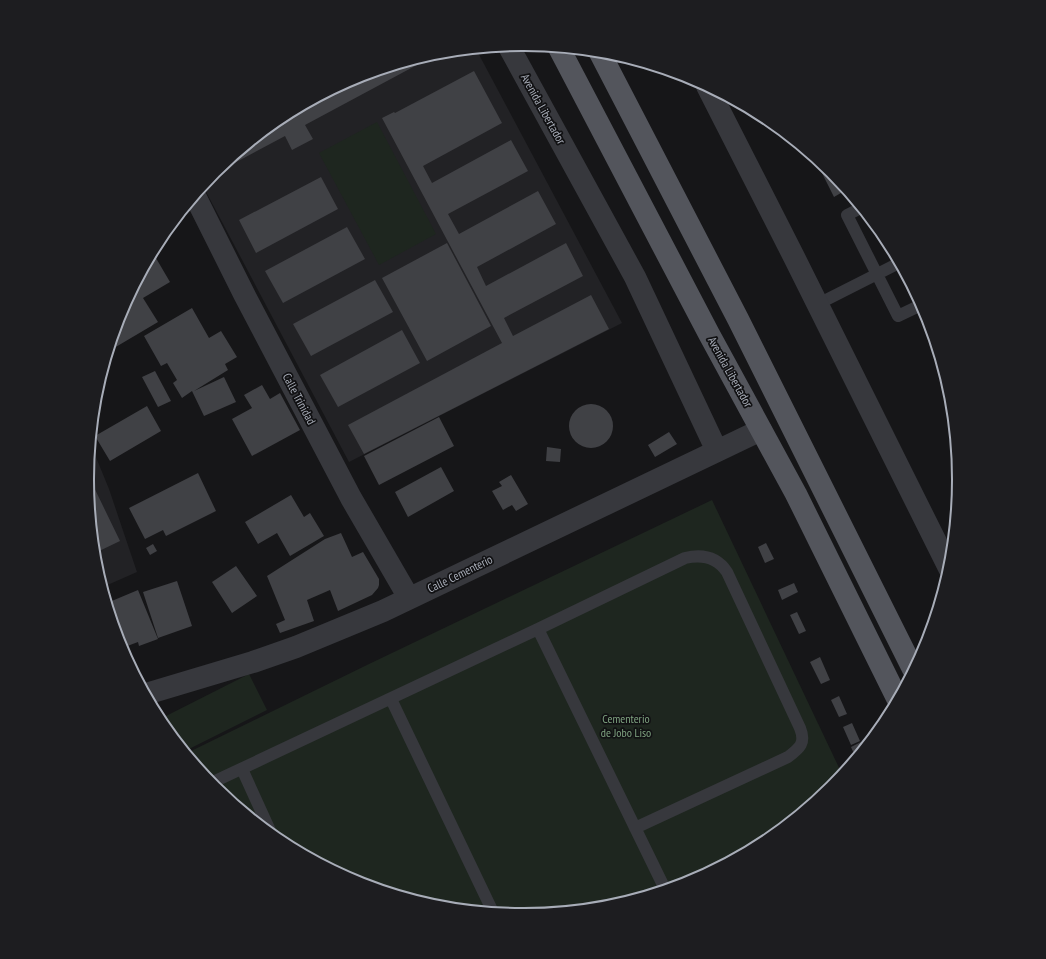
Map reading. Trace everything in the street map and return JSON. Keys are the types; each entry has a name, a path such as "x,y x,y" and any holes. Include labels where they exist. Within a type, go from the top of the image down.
{"main road":[{"name":"Avenida Libertador","path":"562,53 705,327 796,494 895,693"},
{"path":"602,58 749,340 910,663"}],"street":[{"name":"Avenida Libertador","path":"511,51 635,277 717,451"},
{"path":"711,94 818,304 944,558"},
{"name":"Calle Trinidad","path":"198,201 244,294 351,498 409,598"},
{"name":"Calle Cementerio","path":"151,693 253,662 296,647 383,611 761,430"}],"lane":[{"path":"856,211 848,215 898,316 915,308"},
{"path":"818,304 894,265"},
{"path":"218,780 391,699 685,558 694,556 710,558 722,566 730,579 800,728 802,734 801,745 788,757 635,828"},
{"path":"538,629 662,884"},
{"path":"391,699 490,907"},
{"path":"242,769 267,822"}],"shaded area":[{"path":"479,54 622,323 349,462 206,192 240,157 262,140 285,123 333,95 385,74 412,66 439,59"},
{"path":"95,454 109,489 137,572 108,585 98,535 95,508"}],"green space":[{"path":"377,122 436,234 379,265 319,153"},
{"name":"Cementerio de Jobo Liso","path":"712,500 839,768 806,802 761,836 713,864 661,885 607,900 551,907 495,907 439,900 385,885 333,864 309,851 285,836 240,802 192,751"},
{"path":"249,674 267,710 190,749 166,716"}],"building":[{"path":"418,65 305,125 313,139 292,150 285,136 233,164 285,123 333,95 385,74"},
{"path":"474,71 502,123 423,166 432,183 511,140 528,171 448,214 459,234 538,191 556,224 477,267 486,286 566,243 583,276 504,318 513,336 591,295 609,329 364,454 348,425 502,343 382,118 394,112 395,113"},
{"path":"822,173 841,193 834,197"},
{"path":"321,177 338,209 256,253 239,220"},
{"path":"347,227 365,259 283,303 265,271"},
{"path":"447,243 491,326 427,361 382,278"},
{"path":"156,258 170,282 143,298 158,322 115,347 127,316"},
{"path":"375,280 393,312 311,356 293,324"},
{"path":"192,308 209,338 221,331 237,357 225,364 228,370 194,391 224,377 236,402 204,416 192,391 182,398 173,383 177,380 167,363 161,366 144,336"},
{"path":"402,330 420,363 338,407 320,375"},
{"path":"155,371 171,401 158,407 142,377"},
{"path":"262,385 270,399 280,393 300,430 252,456 232,419 252,408 244,395"},
{"path":"591,404 603,408 609,414 613,426 609,438 603,444 591,448 579,444 573,438 569,426 573,414 579,408"},
{"path":"147,406 161,431 110,461 96,438 97,435"},
{"path":"439,417 454,446 379,485 364,456"},
{"path":"669,432 677,444 655,457 648,445"},
{"path":"547,447 561,449 560,462 546,461"},
{"path":"441,467 454,491 408,517 395,492"},
{"path":"198,473 216,511 166,536 163,530 145,539 129,508"},
{"path":"511,475 528,504 516,511 512,505 503,510 492,491 502,486 499,482"},
{"path":"94,488 120,541 101,550 95,508"},
{"path":"291,495 304,517 310,513 324,536 290,556 277,533 258,544 245,522"},
{"path":"341,533 352,557 363,552 379,579 378,588 372,595 338,611 330,590 307,600 314,621 280,633 276,624 285,620 267,576 325,539"},
{"path":"766,543 774,559 765,563 758,547"},
{"path":"153,544 157,551 150,555 146,548"},
{"path":"236,566 257,596 232,613 212,582"},
{"path":"177,581 192,626 158,638 143,592"},
{"path":"794,583 798,592 782,600 778,590"},
{"path":"138,590 158,639 139,646 138,642 128,646 112,601"},
{"path":"797,612 806,631 799,634 790,615"},
{"path":"820,657 830,680 821,684 810,662"},
{"path":"839,696 847,714 839,717 831,700"},
{"path":"852,723 860,741 851,745 843,727"},
{"path":"861,742 861,742 853,752 851,747"}]}
